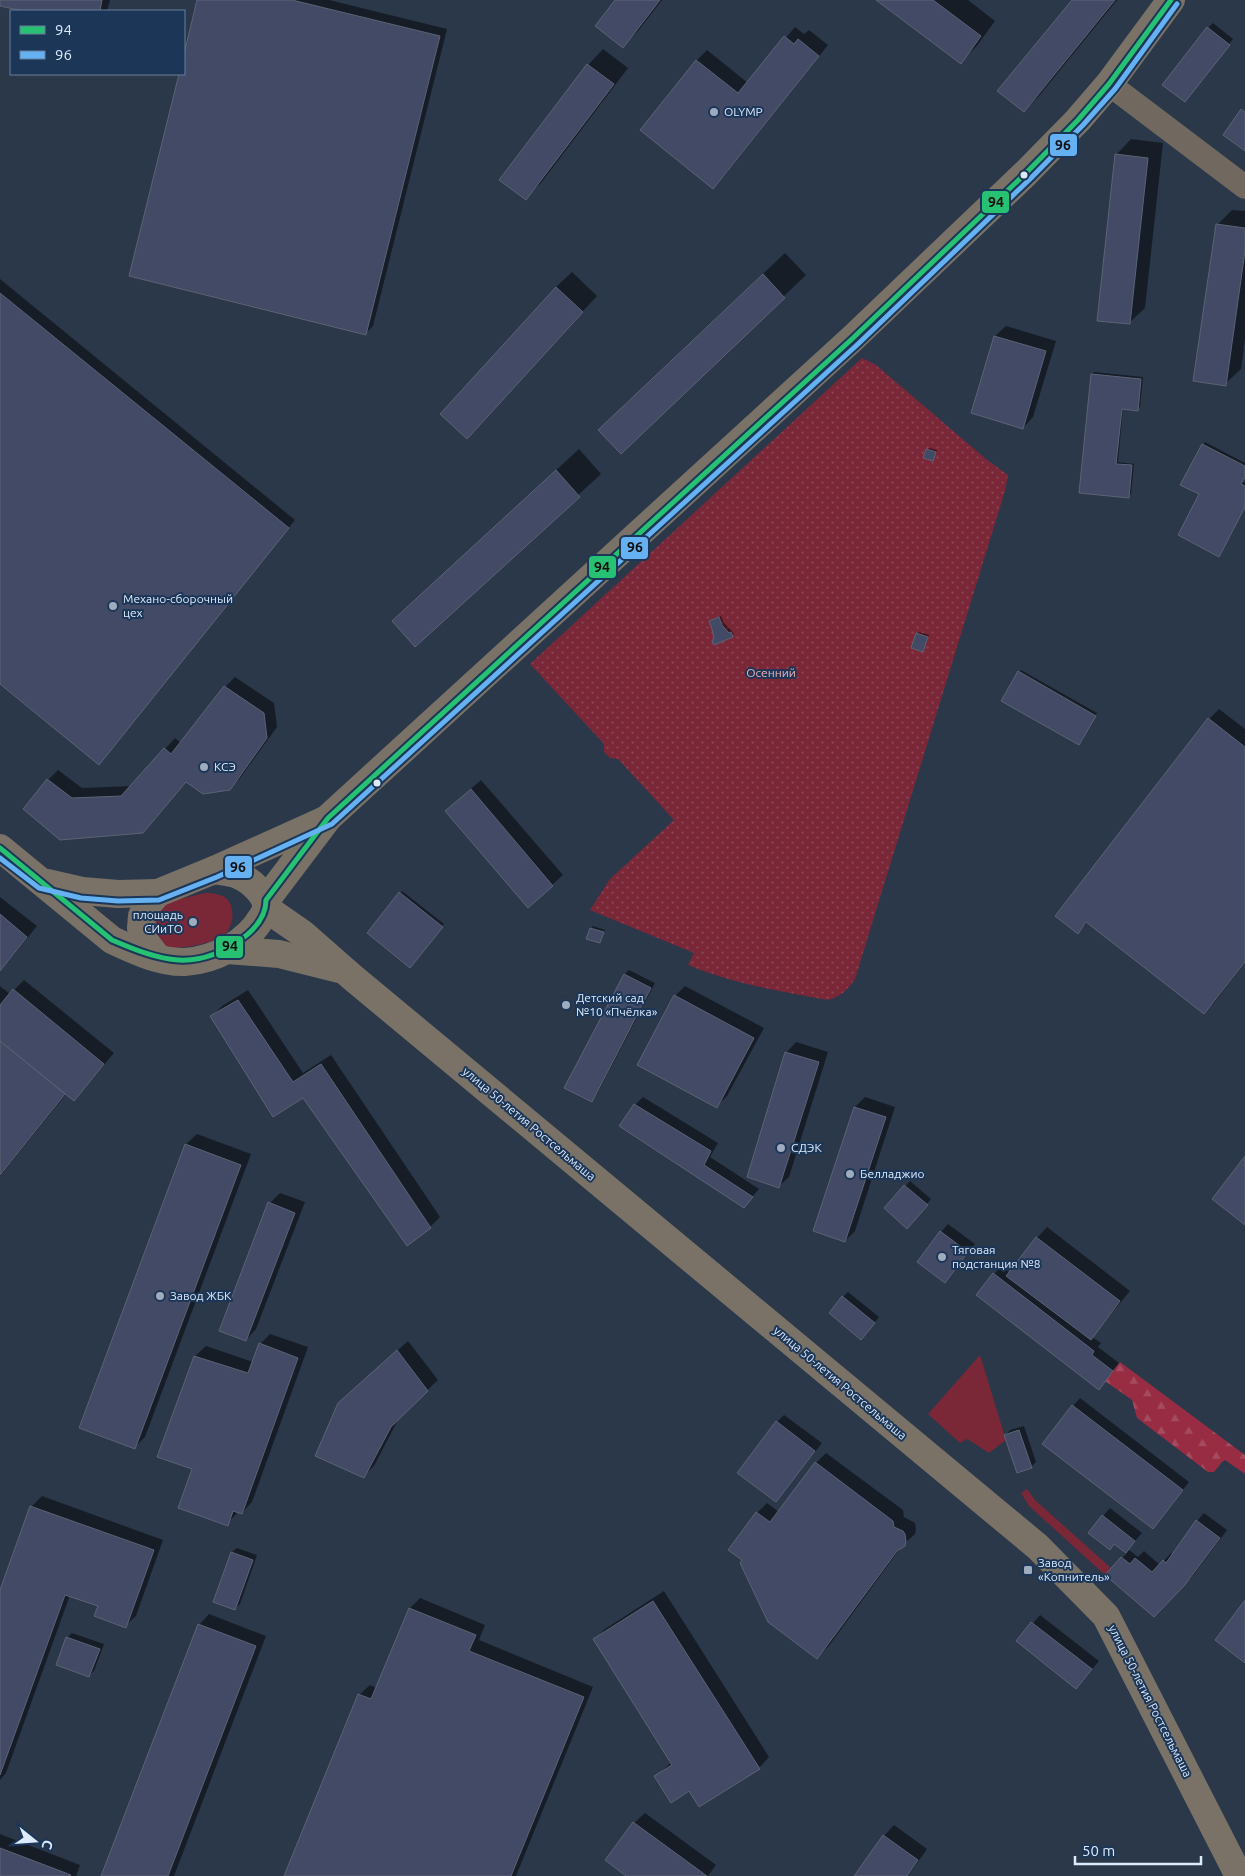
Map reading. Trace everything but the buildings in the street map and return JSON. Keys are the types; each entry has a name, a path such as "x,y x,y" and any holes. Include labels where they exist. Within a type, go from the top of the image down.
{"main road":[{"path":"227,950 256,927 266,904 328,818 853,338 1040,160 1109,84 1171,0"},
{"path":"41,881 82,891 118,894 158,893 214,870 328,818"},
{"path":"0,848 112,940 133,949 170,961 186,962 227,950 279,954 343,970"},
{"path":"214,870 242,877 256,888 266,904"},
{"path":"157,957 143,939 141,928 142,916 149,903 158,893"},
{"name":"улица 50-летия Ростсельмаша","path":"266,904 1038,1547 1106,1616 1239,1876"}],"street":[{"path":"1109,84 1245,187"}],"green space":[{"name":"Осенний","path":"862,358 876,365 986,459 1008,475 1005,491 855,979 844,992 828,1000 757,986 705,972 688,965 694,953 590,910 610,879 674,820 618,759 610,758 604,752 604,744 530,664"},
{"path":"205,893 222,896 230,903 232,919 229,930 225,934 207,943 187,947 168,947 155,940 152,918 164,903"},
{"path":"980,1355 1006,1440 989,1453 967,1439 960,1443 928,1414"},
{"path":"1120,1362 1245,1455 1245,1474 1225,1460 1214,1472 1208,1472 1137,1418 1132,1400 1105,1381"},
{"path":"1027,1489 1035,1500 1111,1568 1105,1575 1029,1506 1021,1493"}],"transit line":[{"name":"94","path":"0,848 112,940 130,947 163,958 194,960 226,949 243,938 259,922 266,906 266,900 328,818 853,338 1026,173 1078,120 1109,84 1171,0"},
{"name":"96","path":"0,858 39,888 81,898 118,901 159,900 217,877 332,824 858,344 1031,178 1115,89 1177,4"}],"place":[{"name":"OLYMP","path":"714,112"},
{"name":"Механо-сборочный цех","path":"113,606"},
{"name":"КСЭ","path":"204,767"},
{"name":"площадь СИиТО","path":"193,922"},
{"name":"Детский сад №10 «Пчёлка»","path":"566,1005"},
{"name":"СДЭК","path":"781,1148"},
{"name":"Белладжио","path":"850,1174"},
{"name":"Тяговая подстанция №8","path":"942,1257"},
{"name":"Завод ЖБК","path":"160,1296"},
{"name":"Завод «Копнитель»","path":"1028,1570"}]}
